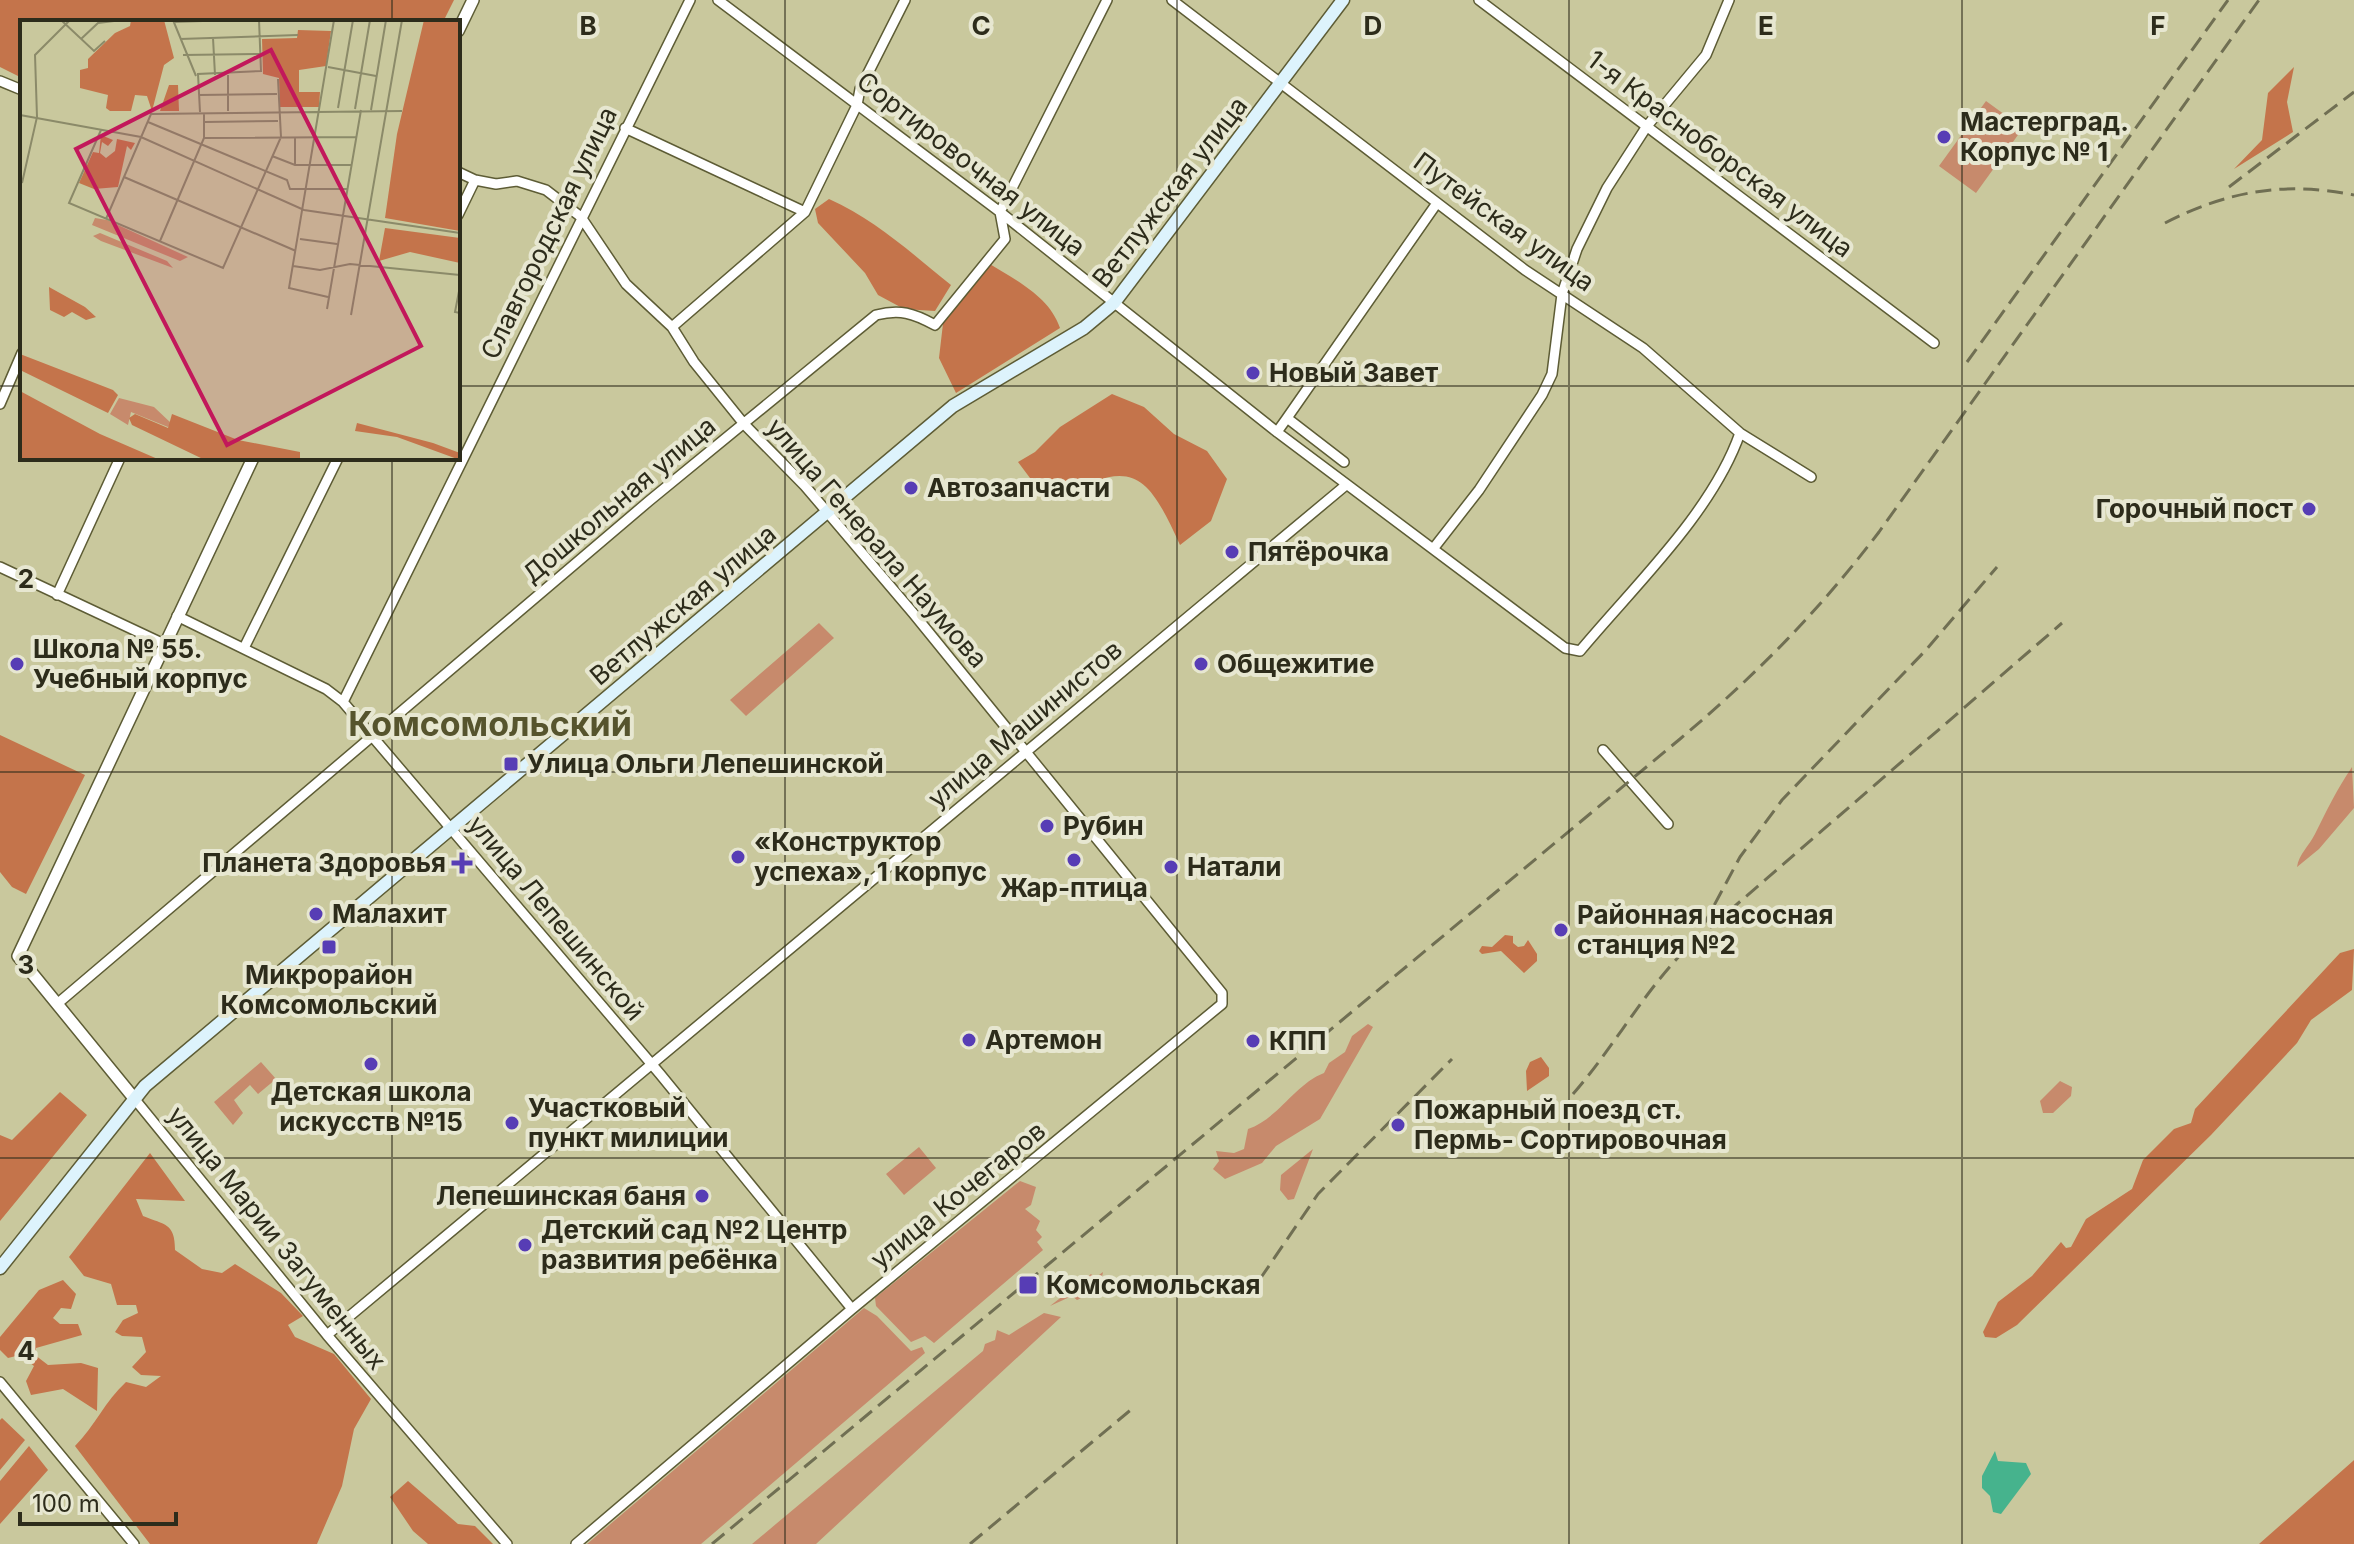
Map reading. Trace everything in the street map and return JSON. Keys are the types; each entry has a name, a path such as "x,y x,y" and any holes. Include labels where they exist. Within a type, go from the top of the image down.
{"main road":[{"name":"Ветлужская улица","path":"0,1268 133,1097 953,406 1084,328 1114,303 1343,0"}],"street":[{"path":"460,27 473,0"},
{"name":"Славгородская улица","path":"343,702 690,0"},
{"name":"Сортировочная улица","path":"718,0 1000,212 1346,485 1565,648 1580,651 1696,512 1729,464 1740,433"},
{"path":"672,327 805,212 857,105 860,89 905,0"},
{"name":"Дошкольная улица","path":"57,1004 876,315 894,310 912,312 935,325 1005,239 1000,212 1107,0"},
{"name":"Путейская улица","path":"1172,0 1437,203 1562,294 1643,348 1740,433 1811,477"},
{"name":"1-я Красноборская улица","path":"1479,0 1934,343"},
{"path":"1433,549 1479,490 1542,395 1552,374 1562,294 1577,249 1607,188 1647,126 1706,55 1723,23 1729,0"},
{"path":"0,81 20,89"},
{"path":"625,128 805,212"},
{"name":"улица Генерала Наумова","path":"460,173 475,180 496,184 517,181 546,190 581,217 626,284 672,327 694,362 744,424 827,511 1026,751 1222,993 1222,1004"},
{"path":"460,211 475,180"},
{"path":"1277,432 1437,203"},
{"path":"0,404 20,358"},
{"path":"1287,418 1344,462"},
{"path":"57,595 119,460"},
{"path":"0,567 164,644 249,460"},
{"path":"244,648 337,460"},
{"name":"улица Машинистов","path":"327,1335 1346,485"},
{"name":"улица Лепешинской","path":"177,616 326,689 343,702 652,1064 852,1309"},
{"name":"улица Марии Загуменных","path":"164,644 18,956 327,1335 507,1544"},
{"path":"1603,750 1668,824"},
{"name":"улица Кочегаров","path":"576,1544 852,1309 1222,1004"},
{"path":"0,1382 134,1544"}],"shaded area":[{"path":"0,0 454,0 444,20 20,20 20,77 0,67"},
{"path":"2294,67 2287,102 2293,132 2234,169 2262,140 2268,93"},
{"path":"1986,101 2023,128 1976,193 1939,166"},
{"path":"829,199 878,227 951,285 935,311 904,309 878,295 865,273 818,223 815,209"},
{"path":"985,261 1039,297 1055,316 1060,328 956,393 939,358 944,315"},
{"path":"1112,394 1144,407 1174,434 1207,451 1227,479 1211,521 1180,545 1159,503 1136,480 1123,476 1106,478 1062,498 1036,486 1018,462 1035,452 1060,427"},
{"path":"819,623 834,638 746,716 730,700"},
{"path":"0,735 85,775 26,894 12,887 0,872"},
{"path":"2352,767 2354,808 2319,849 2297,867 2302,854"},
{"path":"1505,935 1513,936 1513,943 1518,947 1524,946 1528,940 1537,954 1537,961 1524,973 1501,951 1482,954 1479,951 1482,946 1492,947"},
{"path":"2354,949 2352,990 2311,1020 2297,1043 2211,1135 2017,1325 1996,1338 1985,1337 1983,1332 1998,1302 2032,1276 2061,1242 2066,1248 2071,1247 2086,1219 2132,1189 2143,1160 2174,1129 2191,1123 2195,1109 2340,953"},
{"path":"1368,1024 1373,1027 1320,1119 1276,1146 1262,1163 1225,1179 1213,1169 1219,1161 1216,1151 1234,1153 1244,1149 1248,1129 1268,1118 1304,1085 1324,1073 1329,1063 1345,1052 1352,1036"},
{"path":"1541,1057 1549,1068 1549,1076 1527,1091 1526,1071 1530,1062"},
{"path":"261,1062 276,1079 258,1094 250,1085 234,1100 243,1113 233,1125 214,1102"},
{"path":"2060,1081 2072,1087 2071,1096 2053,1113 2043,1113 2040,1101"},
{"path":"60,1092 87,1115 0,1221 0,1135 12,1140"},
{"path":"919,1147 936,1168 904,1195 886,1174"},
{"path":"1313,1149 1294,1199 1288,1200 1280,1190 1281,1175"},
{"path":"150,1153 185,1201 136,1199 143,1216 167,1226 175,1241 175,1250 202,1269 222,1273 235,1264 281,1293 303,1316 288,1325 295,1337 334,1354 371,1399 354,1429 342,1486 317,1544 150,1544 75,1446 126,1382 146,1387 161,1376 141,1375 132,1367 146,1352 142,1337 122,1336 115,1332 123,1320 138,1313 136,1305 117,1305 111,1284 84,1276 69,1257"},
{"path":"1020,1181 1036,1187 1031,1205 1025,1209 1040,1221 1036,1230 1042,1237 1037,1242 1043,1250 934,1343 925,1336 911,1342 876,1306 875,1298"},
{"path":"1103,1272 1097,1285 1085,1295 1077,1300 1072,1296 1050,1306 1091,1274 1095,1278"},
{"path":"63,1280 76,1294 71,1309 61,1308 53,1318 60,1324 78,1324 82,1335 36,1348 35,1355 48,1365 81,1363 98,1368 97,1411 63,1389 31,1395 26,1381 34,1366 20,1355 8,1358 0,1350 0,1337 39,1290"},
{"path":"864,1308 877,1316 911,1351 922,1347 925,1353 701,1544 587,1544"},
{"path":"1044,1313 1061,1317 816,1544 752,1544 983,1351 985,1344 995,1340 997,1330 1009,1335"},
{"path":"2,1418 25,1440 0,1470 0,1420"},
{"path":"29,1446 48,1470 0,1524 0,1481"},
{"path":"1995,1451 1998,1461 2026,1463 2031,1474 2001,1514 1993,1512 1990,1496 1982,1488 1982,1476"},
{"path":"2353,1461 2354,1544 2259,1544"},
{"path":"408,1481 458,1524 475,1526 493,1544 428,1544 413,1531 390,1497"}],"railway":[{"path":"1967,362 2228,0"},
{"path":"712,1544 1680,739 1761,666 1810,616 1879,532 2259,0"},
{"path":"2229,187 2354,92"},
{"path":"2165,223 2211,203 2257,192 2304,189 2354,195"},
{"path":"1703,926 1740,857 1782,800 1925,651 1997,567"},
{"path":"1573,1094 1659,980 1691,944 2062,623"},
{"path":"1260,1279 1318,1194 1452,1059"},
{"path":"970,1544 1133,1408"}],"place":[{"name":"Мастерград. Корпус № 1","path":"1944,137"},
{"name":"Новый Завет","path":"1253,373"},
{"name":"Автозапчасти","path":"911,488"},
{"name":"Горочный пост","path":"2309,509"},
{"name":"Пятёрочка","path":"1232,552"},
{"name":"Школа № 55. Учебный корпус","path":"17,664"},
{"name":"Общежитие","path":"1201,664"},
{"name":"Улица Ольги Лепешинской","path":"511,764"},
{"name":"Рубин","path":"1047,826"},
{"name":"«Конструктор успеха», 1 корпус","path":"738,857"},
{"name":"Жар-птица","path":"1074,860"},
{"name":"Планета Здоровья","path":"462,863"},
{"name":"Натали","path":"1171,867"},
{"name":"Малахит","path":"316,914"},
{"name":"Районная насосная станция №2","path":"1561,930"},
{"name":"Микрорайон Комсомольский","path":"329,947"},
{"name":"Артемон","path":"969,1040"},
{"name":"КПП","path":"1253,1041"},
{"name":"Детская школа искусств №15","path":"371,1064"},
{"name":"Участковый пункт милиции","path":"512,1123"},
{"name":"Пожарный поезд ст. Пермь- Сортировочная","path":"1398,1125"},
{"name":"Лепешинская баня","path":"702,1196"},
{"name":"Детский сад №2 Центр развития ребёнка","path":"525,1245"},
{"name":"Комсомольская","path":"1028,1285"}],"district":[{"name":"Комсомольский","path":"490,724"}]}
